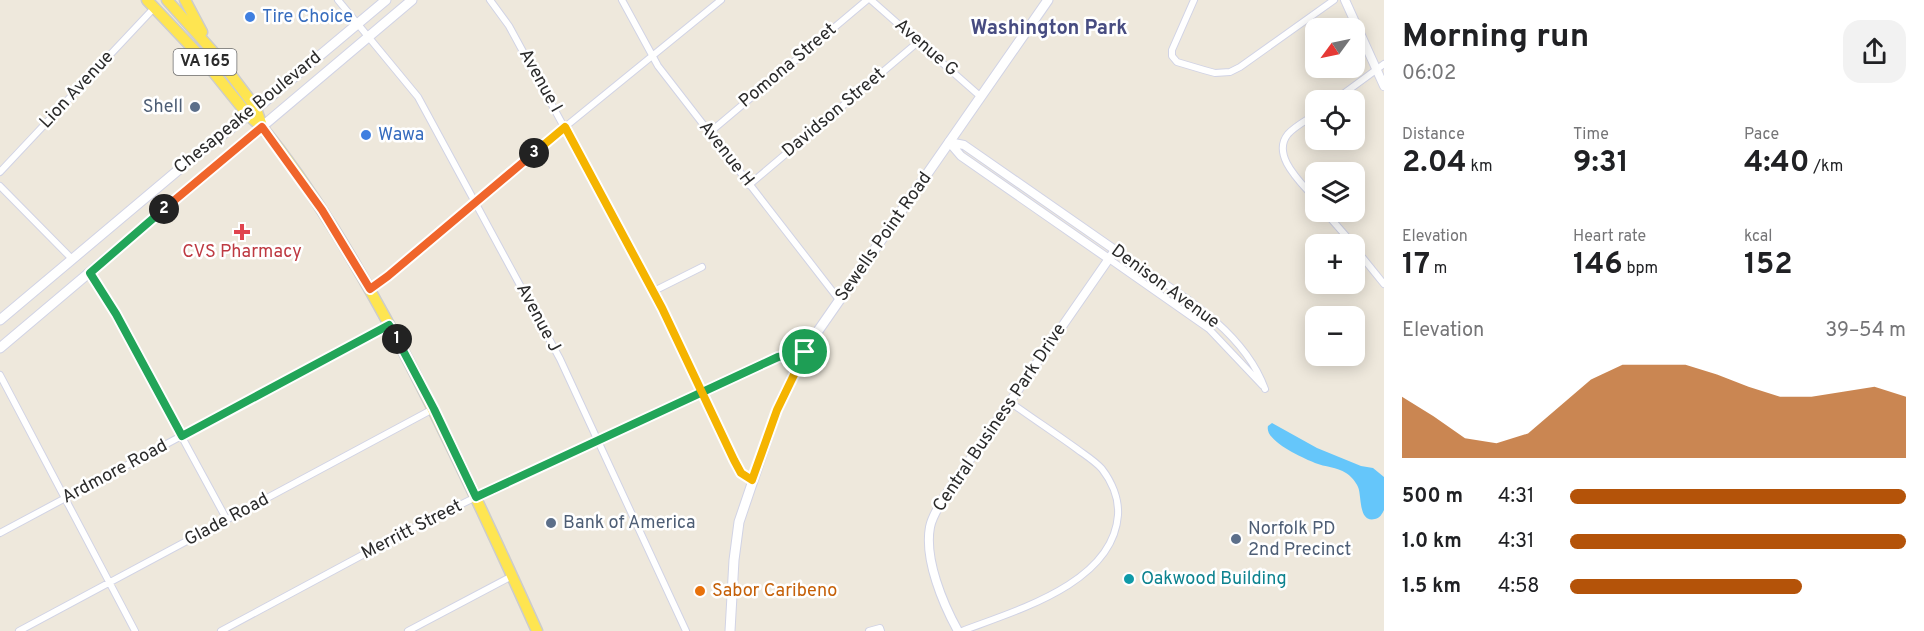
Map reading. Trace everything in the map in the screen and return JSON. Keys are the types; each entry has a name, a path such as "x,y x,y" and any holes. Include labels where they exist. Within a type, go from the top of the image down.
{"main road":[{"path":"167,0 216,55"},
{"name":"VA 165","path":"185,0 252,112 322,210 370,289 434,409 537,631"},
{"name":"Chesapeake Boulevard","path":"0,320 386,0"},
{"name":"Chesapeake Boulevard","path":"0,348 412,0"},
{"name":"Sewells Point Road","path":"730,631 736,538 752,480 777,410 805,352 1048,0"},
{"name":"VA 165","path":"150,4 252,112"}],"street":[{"name":"Avenue J","path":"338,0 418,97 560,359 686,631"},
{"name":"Avenue I","path":"490,0 509,26 654,291 741,473 752,480"},
{"name":"Avenue H","path":"622,0 652,57 840,301"},
{"path":"370,289 721,0"},
{"name":"Avenue G","path":"869,0 981,97"},
{"name":"Pomona Street","path":"709,133 869,0"},
{"path":"1194,0 1172,50 1172,56 1177,62 1221,73 1240,67 1334,0"},
{"path":"1345,0 1384,86"},
{"name":"Lion Avenue","path":"0,172 150,4"},
{"name":"Davidson Street","path":"749,185 918,42"},
{"path":"1349,90 1384,64"},
{"path":"1305,122 1293,130 1284,141 1283,153 1290,168 1305,186"},
{"name":"Denison Avenue","path":"949,142 964,145 1219,323 1250,358 1265,389 1209,329 961,156 949,142"},
{"path":"0,186 72,259"},
{"path":"1334,222 1344,234"},
{"name":"Central Business Park Drive","path":"960,631 942,600 936,578 929,546 933,517 944,497 1115,250"},
{"path":"1365,260 1384,284"},
{"path":"654,291 702,267"},
{"path":"90,273 116,314 227,520"},
{"name":"Ardmore Road","path":"0,533 389,325"},
{"name":"Merritt Street","path":"221,631 409,530 476,497 778,357 805,352"},
{"path":"0,375 135,631"},
{"path":"960,631 1059,591 1098,559 1106,550 1115,531 1117,500 1112,485 1102,469 1010,402"},
{"name":"Glade Road","path":"19,631 434,409"},
{"path":"408,631 512,576"},
{"path":"869,631 880,629"}],"water":[{"path":"1272,423 1317,448 1361,466 1373,468 1384,477 1384,510 1381,516 1375,519 1366,517 1363,513 1358,487 1348,474 1339,469 1309,461 1278,443 1268,432 1268,426"}],"place":[{"name":"Tire Choice","path":"250,17"},
{"name":"Shell","path":"195,107"},
{"name":"Wawa","path":"366,135"},
{"name":"CVS Pharmacy","path":"242,232"},
{"name":"Bank of America","path":"551,523"},
{"name":"Norfolk PD 2nd Precinct","path":"1236,539"},
{"name":"Oakwood Building","path":"1129,579"},
{"name":"Sabor Caribeno","path":"700,591"}],"district":[{"name":"Washington Park","path":"1049,29"}],"route":[{"path":"805,352 778,357 702,392 644,419 495,487 476,497 434,409 389,325 182,436 116,314 90,273 262,127 322,210 370,289 565,127 662,308 700,387 702,392 717,425 734,460 741,473 752,480 786,388 805,352"}]}
